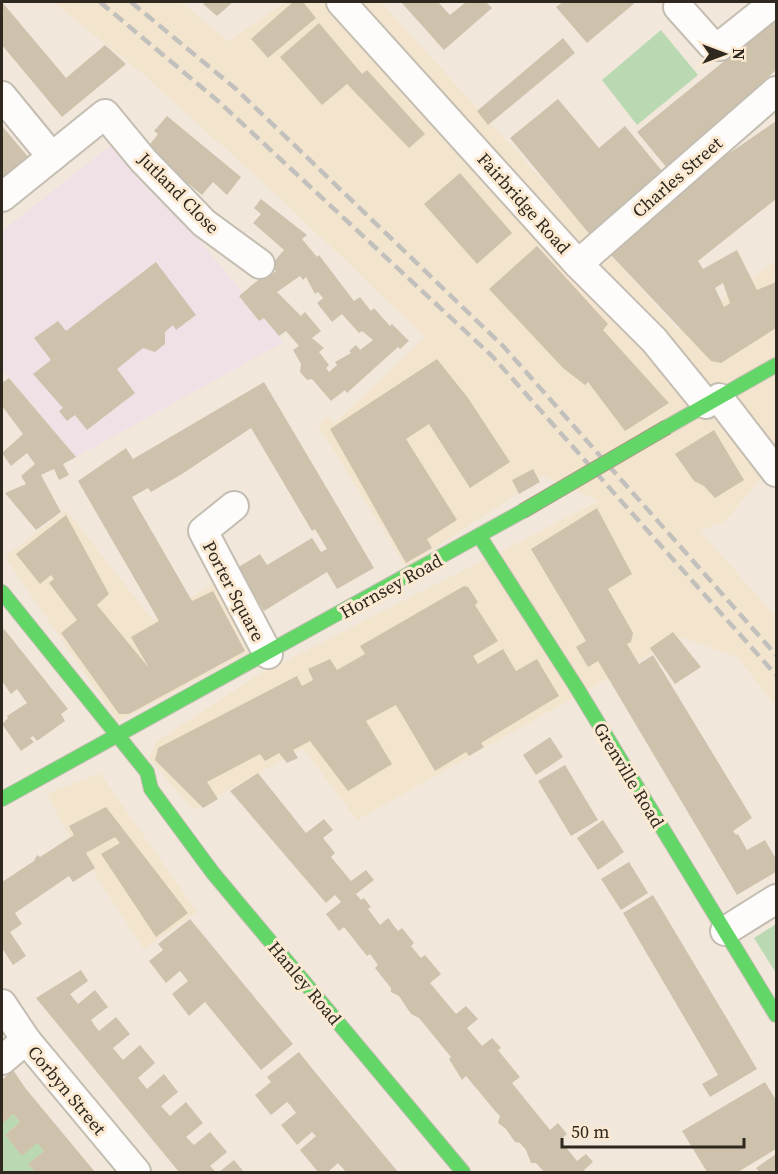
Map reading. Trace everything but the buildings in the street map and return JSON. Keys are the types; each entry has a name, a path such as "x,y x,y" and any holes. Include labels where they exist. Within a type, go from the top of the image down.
{"street":[{"name":"Fairbridge Road","path":"341,2 578,264 713,401 777,472"},
{"path":"678,7 712,45 720,46 775,2"},
{"name":"Charles Street","path":"578,264 777,91"},
{"path":"2,96 52,157 2,197"},
{"name":"Jutland Close","path":"52,157 105,114 143,160 204,224 260,264"},
{"name":"Hornsey Road","path":"2,799 101,749 118,734 480,537 777,365"},
{"name":"Porter Square","path":"234,506 203,531 268,654"},
{"name":"Grenville Road","path":"480,537 575,685 777,1015"},
{"name":"Hanley Road","path":"2,592 147,772 151,789 213,873 463,1173"},
{"path":"136,787 151,789"},
{"path":"725,932 777,898"},
{"name":"Corbyn Street","path":"2,1004 26,1040 136,1173"},
{"path":"2,1060 26,1040"}],"shaded area":[{"path":"53,2 181,2 228,41 286,2 381,2 678,330 776,261 776,461 725,521 700,531 776,617 776,706 737,657 681,637 357,820 303,748 193,810 149,758 157,741 258,675 599,501 544,476 406,567 318,425 328,416 334,424 425,337 280,198 137,69"},
{"path":"116,141 284,342 76,457 2,369 2,231"},
{"path":"66,510 153,620 215,583 248,653 118,722 5,557"},
{"path":"100,773 197,912 144,949 67,832 47,794"}],"green space":[{"path":"661,30 698,75 637,125 602,80"},
{"path":"776,924 776,973 754,938"},
{"path":"13,1114 20,1122 5,1135 22,1155 37,1143 44,1151 29,1164 35,1172 2,1172 2,1124"}],"railway":[{"path":"100,2 218,101 493,357 776,675"},
{"path":"131,2 236,89 504,347 776,655"}],"traffic: fast":[{"path":"667,427 776,365"},
{"path":"523,511 667,427"},
{"path":"2,799 523,511"},
{"path":"480,537 575,685 776,1015"},
{"path":"2,592 147,772 151,789 213,873 463,1172"}]}
